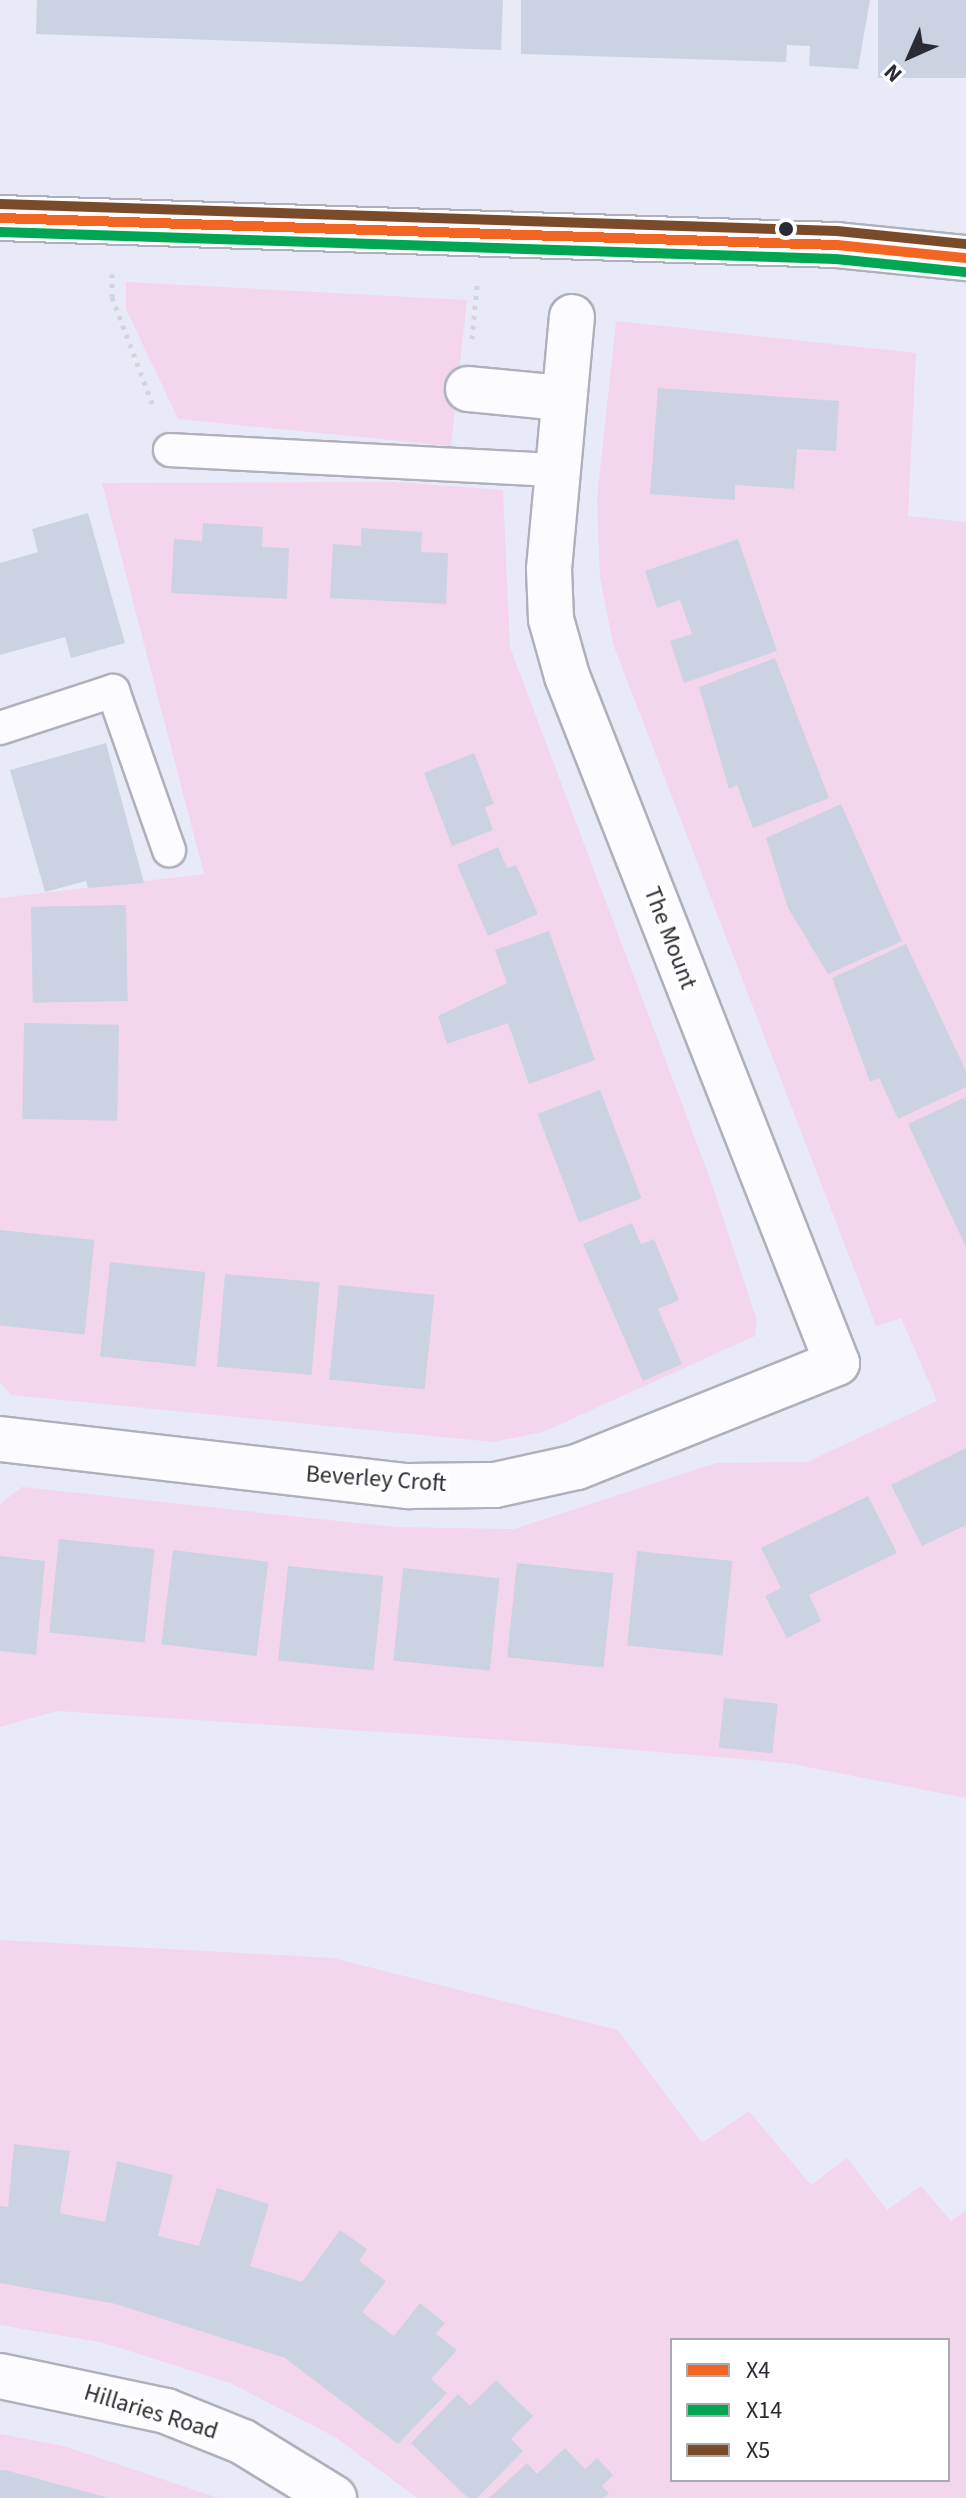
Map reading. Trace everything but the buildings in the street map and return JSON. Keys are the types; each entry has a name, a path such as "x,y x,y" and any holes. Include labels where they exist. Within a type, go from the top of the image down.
{"street":[{"path":"0,218 837,245 966,258"},
{"name":"The Mount","path":"572,317 561,398 550,594 567,676 837,1363 741,1406"},
{"path":"468,389 561,398"},
{"name":"Beverley Croft","path":"0,1439 408,1486 495,1485 577,1467 741,1406"},
{"name":"Hillaries Road","path":"0,2376 166,2411 243,2442 334,2498"}],"lane":[{"path":"170,450 556,470"},
{"path":"0,728 113,691 169,850"}],"path":[{"path":"111,221 112,297 170,450"}],"shaded area":[{"path":"126,282 467,300 451,446 178,419 126,309"},
{"path":"616,321 916,353 908,516 966,522 966,1798 787,1763 549,1743 57,1711 0,1727 0,1504 22,1487 395,1527 514,1529 716,1463 807,1462 937,1401 901,1318 876,1326 613,644 600,578 597,499"},
{"path":"394,482 503,490 510,647 711,1181 757,1321 755,1336 543,1432 493,1442 11,1395 0,1382 0,898 204,874 102,483"},
{"path":"0,1940 333,1958 618,2030 702,2143 749,2111 811,2185 847,2158 887,2210 921,2186 951,2221 966,2210 966,2498 417,2498 335,2437 230,2383 104,2343 0,2325"},
{"path":"0,2434 64,2446 218,2498 0,2498"}],"transit line":[{"name":"X5","path":"0,204 837,231 966,244"},
{"name":"X4","path":"0,218 837,245 966,258"},
{"name":"X14","path":"0,232 836,259 965,272"}]}
